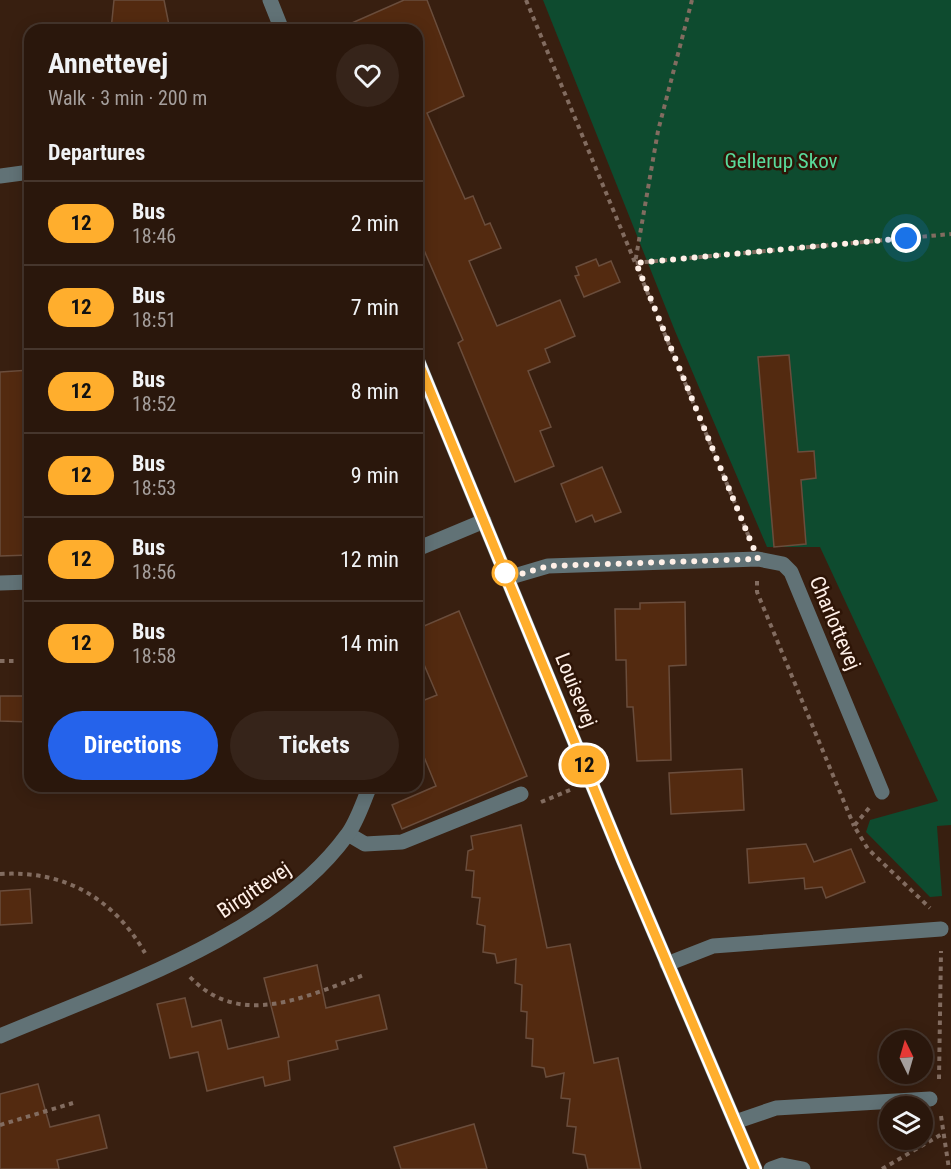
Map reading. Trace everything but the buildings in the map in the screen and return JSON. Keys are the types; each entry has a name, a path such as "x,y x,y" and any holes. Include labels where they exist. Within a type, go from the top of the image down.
{"street":[{"path":"270,0 280,24"},
{"path":"0,176 24,173"},
{"name":"Louisevej","path":"423,374 591,783 755,1169"},
{"path":"423,546 484,521"},
{"name":"Charlottevej","path":"507,578 548,566 758,559 783,564 791,572 882,792"},
{"path":"0,584 24,582"},
{"name":"Birgittevej","path":"0,1036 155,971 255,918 304,884 348,834 367,792"},
{"path":"348,834 365,844 402,842 521,794"},
{"path":"667,964 713,946 941,928"},
{"path":"735,1122 776,1108 935,1103"},
{"path":"771,1169 782,1165 803,1169"}],"path":[{"path":"526,0 758,559 757,592 854,826 868,849 928,904 941,928 940,1087"},
{"path":"636,263 658,131 693,0"},
{"path":"636,263 951,234"},
{"path":"0,661 18,661"},
{"path":"521,794 536,803 591,783"},
{"path":"854,826 882,792"},
{"path":"0,874 52,878 95,895 131,929 155,971"},
{"path":"175,961 198,985 216,997 238,1005 258,1007 288,1004 364,975"},
{"path":"0,1125 73,1103"},
{"path":"935,1103 949,1169"},
{"path":"882,1169 942,1134"}],"green space":[{"name":"Gellerup Skov","path":"543,0 951,0 951,825 937,826 942,896 930,897 866,832 870,820 938,801 820,547 767,547 675,331"}],"bus line":[{"name":"12","path":"423,374 624,862 755,1169"}],"route":[{"path":"505,573 507,578 548,566 758,559 636,263 906,238"}]}
